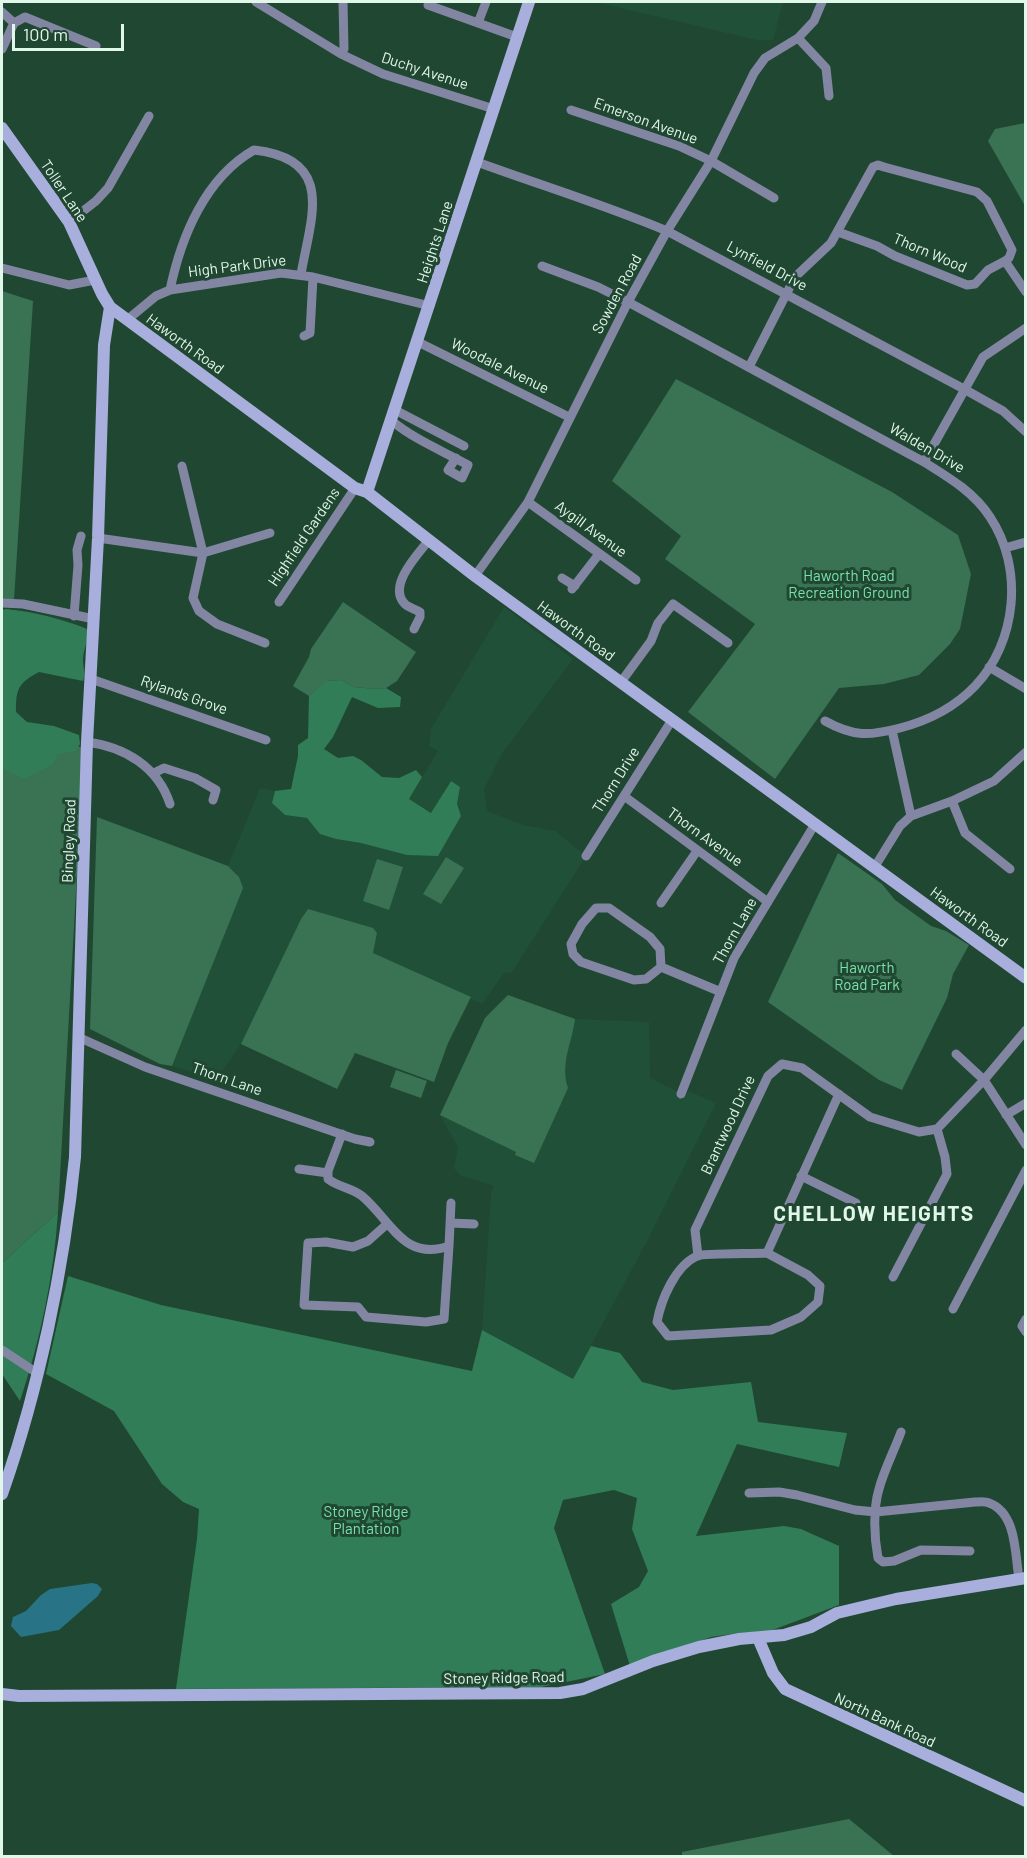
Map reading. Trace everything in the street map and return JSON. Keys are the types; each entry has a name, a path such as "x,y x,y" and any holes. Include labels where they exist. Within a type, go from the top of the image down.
{"main road":[{"name":"Heights Lane","path":"361,490 393,416 529,2"},
{"name":"Toller Lane","path":"2,128 69,222 110,307"},
{"name":"Haworth Road","path":"110,307 1026,978"},
{"name":"Bingley Road","path":"2,1494 15,1457 37,1373 70,1210 75,1157 87,742 98,538 104,345 110,307"},
{"name":"Stoney Ridge Road","path":"2,1694 19,1696 560,1693 583,1689 653,1661 699,1647 739,1639 784,1635 811,1627 837,1613 886,1602 1022,1579"},
{"name":"North Bank Road","path":"758,1638 773,1673 785,1689 1026,1801"}],"street":[{"name":"Duchy Avenue","path":"256,2 341,54 383,75 494,109"},
{"path":"341,54 344,49 343,2"},
{"path":"478,23 486,2"},
{"path":"822,2 814,21 798,38 826,68 829,96"},
{"path":"424,16 429,3 517,37"},
{"path":"2,12 14,23"},
{"path":"2,49 14,23 25,17 96,46"},
{"name":"Sowden Road","path":"475,576 528,502 628,302 667,231 711,161 754,73 765,58 798,38"},
{"name":"Emerson Avenue","path":"571,110 679,147 711,161 774,198"},
{"path":"69,222 96,201 108,188 149,116"},
{"path":"170,290 176,261 185,237 204,200 217,179 237,160 254,150 283,156 298,166 310,182 314,199 301,274"},
{"name":"Lynfield Drive","path":"477,162 623,212 667,231 964,389 1003,411 1026,432"},
{"path":"748,367 795,278 810,261 822,253 838,232 842,220 869,172 878,165 977,192 987,201 1010,244 1011,254 1005,261 1026,292"},
{"name":"Thorn Wood","path":"838,232 877,246 895,256 967,285 975,284 988,270 1005,261"},
{"name":"Walden Drive","path":"542,266 598,287 628,302 924,462 963,487 990,517 1005,548 1010,565 1013,604 1004,640 975,686 948,707 920,723 892,730 864,734 844,732 825,721"},
{"path":"2,268 69,285 95,280"},
{"name":"High Park Drive","path":"127,320 156,296 170,290 280,273 301,274 430,306"},
{"path":"304,336 310,333 313,277"},
{"path":"924,462 983,357 1026,328"},
{"name":"Woodale Avenue","path":"418,342 570,417"},
{"path":"393,416 464,446"},
{"path":"393,416 406,433 456,458"},
{"path":"182,466 203,553 193,598 199,611 217,624 265,643"},
{"name":"Highfield Gardens","path":"279,602 361,490"},
{"name":"Aygill Avenue","path":"528,502 636,580"},
{"path":"98,538 203,553 270,533"},
{"path":"74,616 77,550 81,536"},
{"path":"414,629 423,609 405,605 400,597 399,588 402,577 429,540"},
{"path":"1005,548 1026,542"},
{"path":"562,578 573,588 599,554"},
{"path":"2,603 23,604 94,619"},
{"path":"621,682 651,641 658,623 673,603 728,643"},
{"path":"989,667 1026,689"},
{"name":"Rylands Grove","path":"91,679 266,740"},
{"name":"Thorn Drive","path":"586,856 672,720"},
{"path":"892,730 911,816"},
{"path":"87,742 119,750 154,773 166,791 170,804"},
{"path":"874,868 900,826 911,816 952,801 994,781 1025,755"},
{"path":"154,773 164,768 195,778 216,790 213,800"},
{"name":"Thorn Avenue","path":"624,796 768,902"},
{"path":"952,801 965,833 1010,869"},
{"name":"Thorn Lane","path":"681,1094 734,958 815,824"},
{"path":"661,903 697,851"},
{"path":"596,908 609,908 650,937 660,949 661,968 646,979 634,980 581,962 573,954 571,944 582,924 596,908"},
{"path":"661,968 721,992"},
{"path":"893,1277 947,1174 945,1156 937,1129 984,1080 1026,1030"},
{"name":"Thorn Lane","path":"78,1037 145,1067 370,1142"},
{"path":"956,1053 984,1080 1026,1145"},
{"name":"Brantwood Drive","path":"698,1256 695,1230 768,1076 782,1064 802,1068 870,1117 919,1132 937,1129"},
{"path":"767,1253 839,1094"},
{"path":"1006,1115 1026,1103"},
{"path":"342,1134 328,1179 360,1195 408,1245 438,1250 449,1246"},
{"path":"299,1168 328,1173"},
{"path":"952,1310 1022,1186 1026,1170"},
{"path":"801,1176 856,1203"},
{"path":"387,1224 368,1241 353,1247 326,1242 309,1243 304,1305 358,1307 366,1317 426,1322 444,1319 451,1203"},
{"path":"450,1223 474,1224"},
{"path":"767,1253 808,1275 820,1286 819,1302 801,1317 771,1330 668,1336 657,1322 660,1307 677,1273 698,1256 767,1253"},
{"path":"1026,1319 1022,1326 1026,1332"},
{"path":"2,1350 37,1373"},
{"path":"902,1432 879,1489 876,1512 878,1558 883,1562 894,1561 921,1550 970,1551"},
{"path":"749,1493 779,1492 855,1510 876,1512 975,1502 989,1503 1002,1512 1010,1525 1022,1579"}],"shaded area":[{"path":"595,2 783,2 773,40 757,40"},
{"path":"504,607 573,659 501,755 484,789 487,811 523,825 555,831 586,856 512,972 504,973 482,1004 373,953 377,933 308,909 301,919 241,1044 221,1073 210,1070 201,1075 172,1066 221,943 239,877 228,866 260,788 275,791 272,803 285,815 307,818 336,839 361,843 457,804 460,787 450,781 432,813 409,799 438,751 429,746 431,729"},
{"path":"508,995 575,1019 649,1022 650,1078 686,1096 688,1091 716,1103 646,1243 573,1379 482,1330 491,1195 494,1186 460,1175 454,1168 458,1147 440,1115 485,1018"}],"green space":[{"path":"1026,123 1025,206 988,141 995,129"},
{"path":"2,291 33,301 14,600 2,599"},
{"name":"Haworth Road Recreation Ground","path":"676,379 892,492 958,535 971,574 960,629 950,644 919,675 884,684 839,688 775,779 688,712 755,624 665,559 681,536 612,481"},
{"path":"343,602 416,652 397,681 386,688 354,687 341,680 327,681 309,696 293,686 311,649"},
{"path":"2,610 57,619 87,629 88,632 83,656 83,681 39,672 22,683 18,692 16,712 27,722 54,726 79,735 80,744 76,751 58,754 52,765 24,779 2,768"},
{"path":"341,680 354,687 386,688 401,697 400,707 378,708 352,697 333,737 324,749 338,758 353,756 382,777 399,778 416,770 422,777 409,799 431,813 451,781 460,787 457,804 461,816 438,856 407,855 320,834 307,818 285,815 272,803 275,791 291,789 298,745 308,738 309,696 326,681"},
{"path":"2,727 84,748 58,1212 2,1263"},
{"path":"97,817 228,866 239,877 243,888 172,1066 160,1064 90,1029"},
{"name":"Haworth Road Park","path":"838,853 882,884 895,900 931,926 946,931 969,945 953,974 947,998 902,1090 879,1080 768,1002"},
{"path":"446,857 464,868 441,904 423,894"},
{"path":"377,859 403,867 389,910 363,901"},
{"path":"308,909 373,928 377,933 373,953 471,997 448,1043 434,1082 355,1053 337,1089 241,1044 301,919"},
{"path":"508,995 575,1019 565,1070 568,1088 534,1163 440,1115 485,1018"},
{"path":"396,1070 427,1081 421,1098 390,1087"},
{"path":"58,1212 45,1308 20,1401 2,1374 2,1263"},
{"name":"Stoney Ridge Plantation","path":"68,1276 161,1305 472,1371 482,1330 573,1379 591,1346 620,1353 642,1382 673,1390 751,1382 758,1422 847,1433 839,1467 737,1444 696,1536 784,1526 801,1529 839,1546 839,1605 770,1631 711,1637 630,1666 611,1604 639,1587 648,1571 632,1529 637,1498 614,1490 563,1500 554,1528 605,1674 541,1687 176,1689 197,1539 199,1509 183,1502 162,1484 114,1411 46,1374"},
{"path":"849,1819 894,1856 682,1856 682,1852"}],"water":[{"path":"92,1583 102,1589 98,1596 59,1630 21,1637 11,1626 13,1617 26,1611 50,1589"}],"district":[{"name":"CHELLOW HEIGHTS","path":"874,1214"}]}
